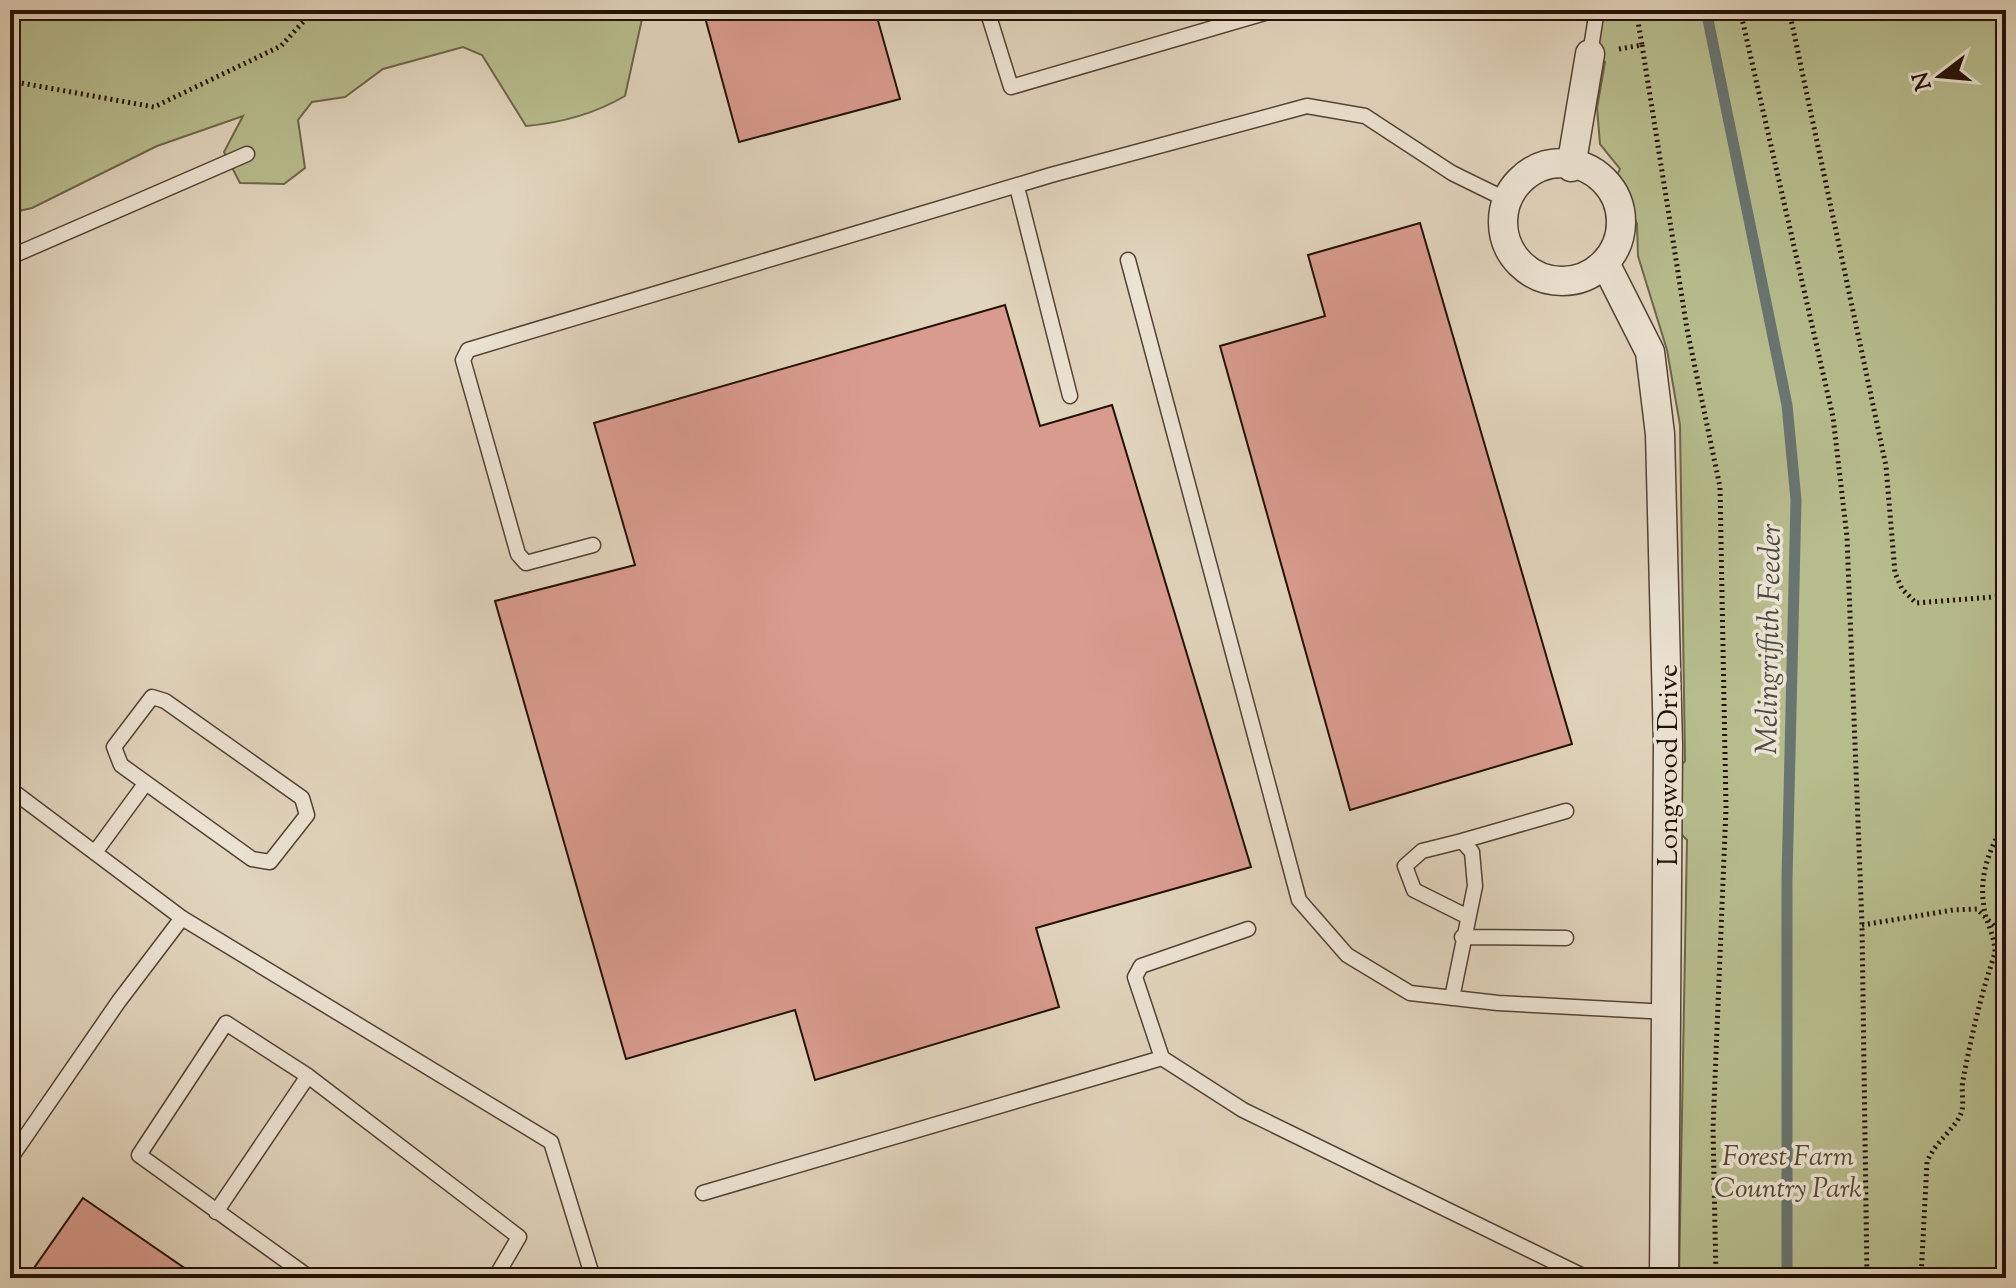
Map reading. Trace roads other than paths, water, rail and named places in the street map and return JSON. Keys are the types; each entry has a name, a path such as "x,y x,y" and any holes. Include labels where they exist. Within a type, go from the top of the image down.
{"street":[{"path":"1571,167 1590,54"},
{"path":"1549,164 1590,169 1606,182 1619,205 1621,226 1617,246 1605,263 1589,275 1569,281 1548,280 1531,273 1516,259 1506,241 1503,221 1507,200 1518,182 1549,164"},
{"name":"Longwood Drive","path":"1605,263 1650,352 1660,434 1668,745 1664,1278"}],"lane":[{"path":"987,10 1011,87 1275,10"},
{"path":"1590,54 1597,10"},
{"path":"593,545 526,563 518,554 463,360 468,350 1017,187 1307,106 1365,116 1452,173 1507,200"},
{"path":"10,257 247,154"},
{"path":"1017,187 1070,396"},
{"path":"1128,260 1299,900 1347,955 1410,993 1668,1012"},
{"path":"160,697 293,790 302,798 307,815 278,856 270,862 259,863 145,784 121,765 114,747 146,701 160,697"},
{"path":"96,851 145,784"},
{"path":"10,789 182,918 551,1142 593,1278"},
{"path":"1466,916 1414,890 1405,866 1422,851 1566,811"},
{"path":"1452,998 1466,916 1475,886 1472,852 1462,841"},
{"path":"10,1159 119,1001 182,918"},
{"path":"1248,929 1141,966 1135,977 1162,1058 1243,1110 1587,1278"},
{"path":"1462,937 1566,938"},
{"path":"310,1278 139,1155 226,1023 308,1076 519,1237 495,1278"},
{"path":"703,1193 1162,1058"},
{"path":"216,1212 308,1076"}],"waterway":[{"name":"Melingriffith Feeder","path":"1706,10 1787,405 1796,500 1787,879 1787,1278"}],"park label":[{"name":"Forest Farm Country Park","path":"1788,1171"}]}
